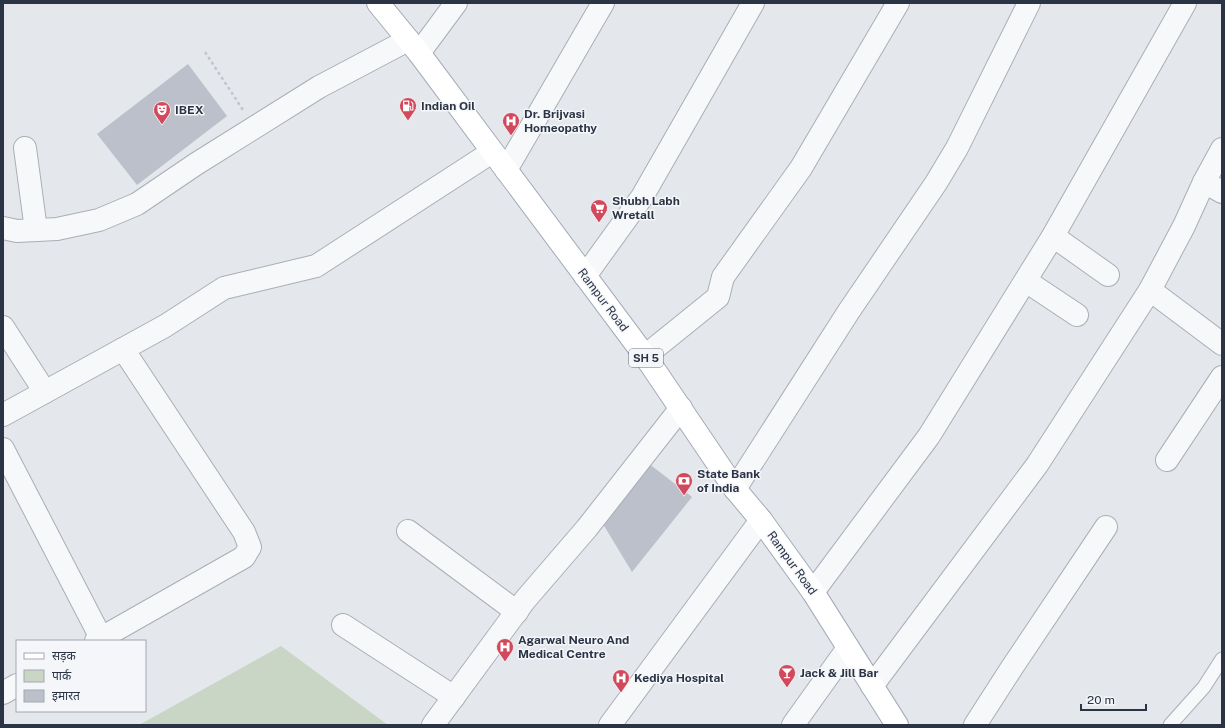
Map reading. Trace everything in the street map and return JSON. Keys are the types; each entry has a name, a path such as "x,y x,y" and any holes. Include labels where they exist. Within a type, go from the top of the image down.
{"main road":[{"name":"Rampur Road","path":"378,3 414,47 644,356 735,489 760,520 813,592 897,725"}],"street":[{"path":"3,228 17,231 57,229 99,220 137,204 196,164 319,88 414,47 456,3"},
{"path":"506,170 602,3"},
{"path":"585,276 642,197 753,3"},
{"path":"644,356 718,297 723,277 801,168 898,3"},
{"path":"735,489 849,311 936,183 957,148 1029,3"},
{"path":"813,592 929,436 1053,236 1185,3"},
{"path":"25,148 36,230"},
{"path":"872,686 1037,465 1150,290 1184,226 1213,187 1222,149"},
{"path":"3,415 165,326 224,288 316,266 492,152"},
{"path":"1053,236 1108,275"},
{"path":"1026,281 1077,315"},
{"path":"1150,290 1222,344"},
{"path":"3,327 45,392"},
{"path":"3,449 98,640 244,557 250,547 244,532 122,349"},
{"path":"1167,460 1222,378"},
{"path":"433,725 517,612 587,528 681,408"},
{"path":"610,725 760,520"},
{"path":"975,725 1011,668 1106,527"},
{"path":"408,531 517,612"},
{"path":"343,625 454,696"},
{"path":"793,725 848,648"},
{"path":"3,693 16,686"}],"lane":[{"path":"1170,725 1204,687 1222,659"}],"path":[{"path":"205,52 255,127"}],"green space":[{"path":"281,646 388,725 139,725"}],"building":[{"name":"IBEX","path":"188,64 227,116 137,185 97,134"},
{"path":"648,463 692,497 632,572 603,524"}],"place":[{"name":"Indian Oil","path":"408,121"},
{"name":"IBEX","path":"162,125"},
{"name":"Dr. Brijvasi Homeopathy","path":"511,136"},
{"name":"Shubh Labh Wretall","path":"599,223"},
{"name":"State Bank of India","path":"684,496"},
{"name":"Agarwal Neuro And Medical Centre","path":"505,662"},
{"name":"Jack & Jill Bar","path":"787,688"},
{"name":"Kediya Hospital","path":"621,693"}]}
